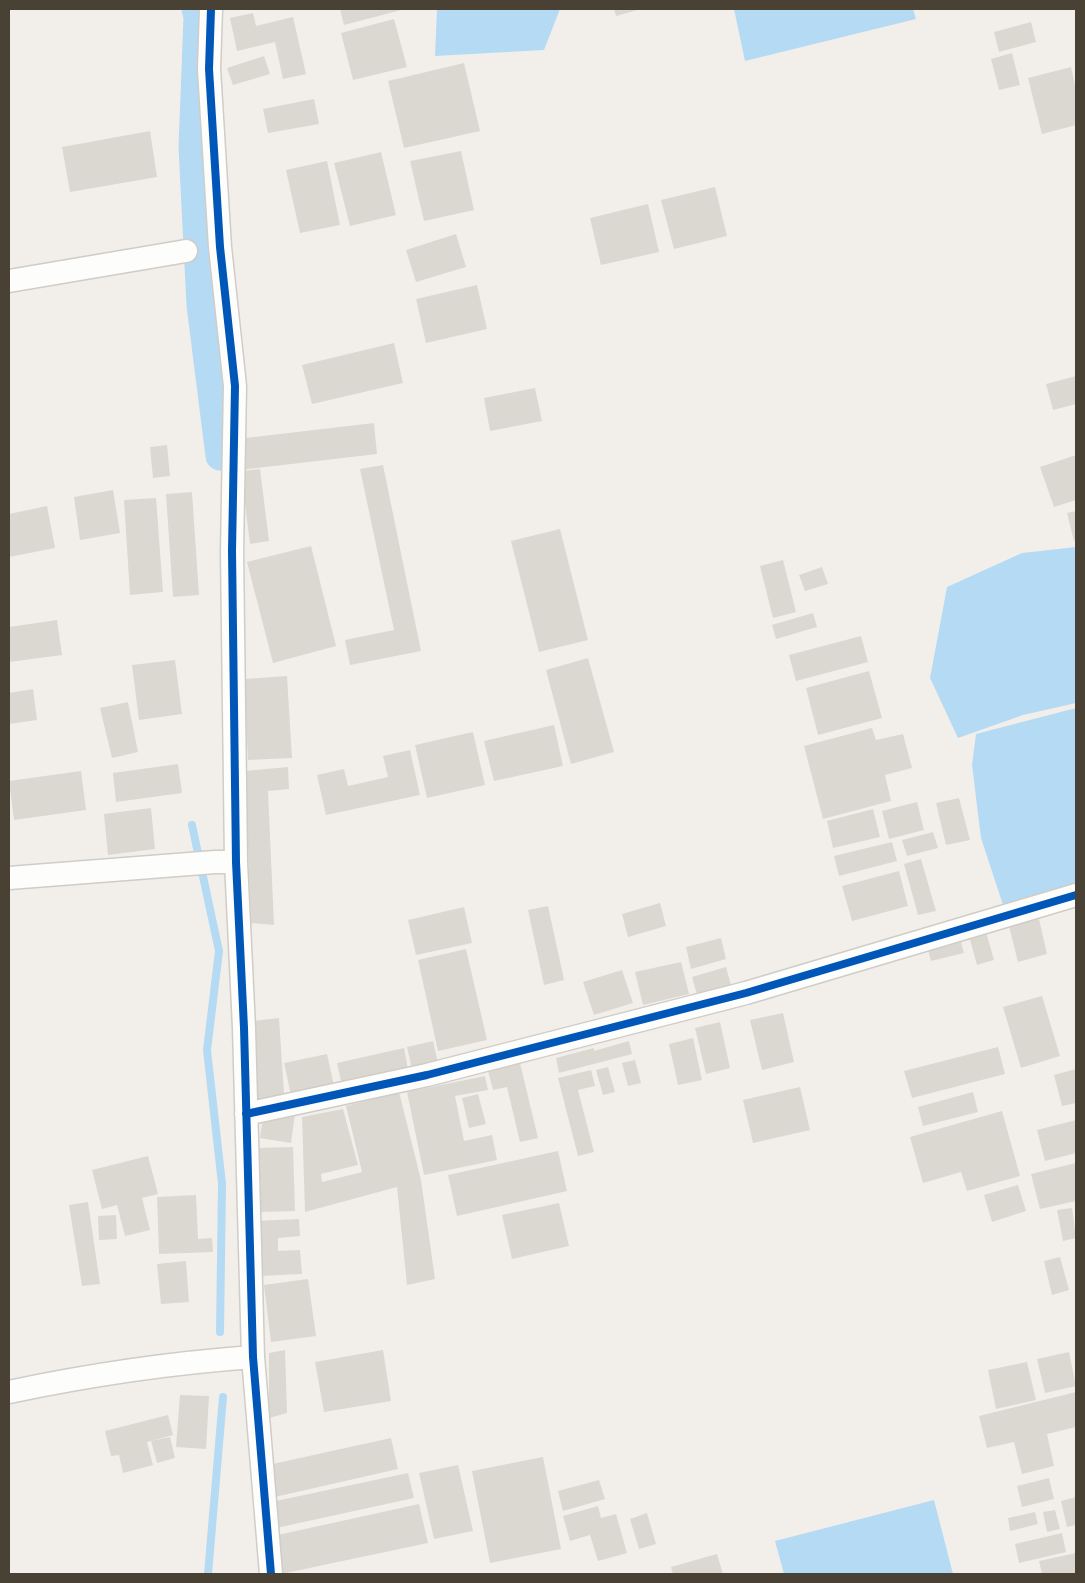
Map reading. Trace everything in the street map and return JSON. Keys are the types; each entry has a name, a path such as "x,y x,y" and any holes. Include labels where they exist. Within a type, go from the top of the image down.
{"street":[{"path":"211,9 209,79 220,248 235,386 225,862 244,1028 253,1357 271,1574"},
{"path":"9,281 186,251"},
{"path":"9,878 225,862"},
{"path":"246,1114 427,1075 746,993 1076,895"},
{"path":"9,1392 59,1381 198,1361 253,1357"}],"water":[{"path":"437,9 560,9 544,50 435,56"},
{"path":"734,9 913,9 916,19 745,61"},
{"path":"1076,547 1076,703 1023,715 958,738 930,678 947,587 1022,553"},
{"path":"1076,708 1076,890 1003,905 981,838 972,765 976,734"},
{"path":"934,1500 953,1574 784,1574 775,1541"}],"building":[{"path":"340,9 405,9 344,25"},
{"path":"614,9 641,9 616,16"},
{"path":"253,13 256,26 293,17 306,74 283,79 275,42 237,51 230,18"},
{"path":"394,19 407,67 353,80 341,33"},
{"path":"1031,22 1036,42 999,52 994,32"},
{"path":"1012,53 1020,85 999,90 991,59"},
{"path":"264,56 270,74 233,85 227,68"},
{"path":"464,63 480,131 404,148 388,81"},
{"path":"1071,67 1076,89 1076,125 1042,134 1028,78"},
{"path":"314,99 319,124 268,133 263,109"},
{"path":"150,131 157,177 70,192 62,147"},
{"path":"461,151 474,210 424,221 410,161"},
{"path":"381,152 396,215 350,226 334,163"},
{"path":"327,161 340,225 300,233 286,170"},
{"path":"715,187 727,236 674,249 661,200"},
{"path":"648,204 659,252 601,265 590,218"},
{"path":"456,234 466,267 416,282 406,250"},
{"path":"477,285 487,329 426,343 416,299"},
{"path":"394,343 403,383 312,404 302,365"},
{"path":"1076,376 1076,404 1053,410 1046,384"},
{"path":"535,388 542,421 490,431 484,398"},
{"path":"374,423 377,454 240,470 237,439"},
{"path":"167,445 170,476 153,478 150,447"},
{"path":"1076,455 1076,500 1054,507 1040,467"},
{"path":"383,465 421,651 350,665 345,640 394,630 360,469"},
{"path":"260,469 269,541 250,544 241,471"},
{"path":"113,490 120,533 80,540 74,497"},
{"path":"192,492 199,595 173,597 166,494"},
{"path":"156,498 163,592 130,595 124,500"},
{"path":"47,506 55,548 9,557 9,514"},
{"path":"1076,511 1076,540 1074,541 1067,513"},
{"path":"560,529 588,640 539,652 511,541"},
{"path":"311,546 336,646 273,663 247,562"},
{"path":"783,560 796,612 773,618 760,566"},
{"path":"822,567 828,584 805,591 799,575"},
{"path":"813,613 817,627 776,639 772,625"},
{"path":"57,620 62,655 9,662 9,627"},
{"path":"861,636 868,662 796,681 789,655"},
{"path":"588,658 614,752 571,764 546,670"},
{"path":"175,660 182,714 139,720 132,665"},
{"path":"869,671 882,718 818,735 806,688"},
{"path":"287,676 292,758 248,760 244,679"},
{"path":"33,689 37,720 9,724 9,693"},
{"path":"128,702 138,752 112,758 100,708"},
{"path":"554,725 563,766 494,781 484,741"},
{"path":"872,728 876,740 903,734 912,768 885,775 891,801 823,819 804,746"},
{"path":"473,732 485,785 427,798 415,745"},
{"path":"410,750 420,795 326,815 317,775 344,769 348,786 388,777 383,756"},
{"path":"178,764 182,793 116,802 113,773"},
{"path":"288,767 289,789 268,791 274,925 251,923 245,771"},
{"path":"81,771 86,810 14,820 9,781"},
{"path":"959,798 970,840 946,845 936,803"},
{"path":"917,802 924,830 889,839 882,811"},
{"path":"151,808 155,849 108,855 104,814"},
{"path":"873,809 880,837 833,848 827,821"},
{"path":"933,832 938,848 907,856 902,840"},
{"path":"892,842 897,861 839,876 834,856"},
{"path":"921,859 936,911 918,915 904,864"},
{"path":"899,871 908,906 852,921 842,886"},
{"path":"660,903 666,926 628,937 622,914"},
{"path":"548,906 564,980 544,985 528,910"},
{"path":"464,907 472,943 416,955 408,920"},
{"path":"1039,919 1047,954 1018,962 1009,926"},
{"path":"986,932 994,960 977,965 969,936"},
{"path":"721,938 726,959 691,969 686,947"},
{"path":"960,939 964,953 931,961 927,946"},
{"path":"466,949 487,1040 438,1051 418,960"},
{"path":"681,962 689,994 643,1005 635,972"},
{"path":"726,967 731,985 697,995 692,977"},
{"path":"622,970 633,1003 594,1015 583,982"},
{"path":"1042,996 1060,1056 1021,1068 1003,1007"},
{"path":"783,1013 794,1062 762,1070 750,1020"},
{"path":"279,1018 284,1094 256,1100 253,1021"},
{"path":"720,1022 730,1068 706,1074 695,1028"},
{"path":"693,1038 702,1080 678,1085 669,1044"},
{"path":"433,1041 439,1068 413,1074 407,1047"},
{"path":"629,1041 632,1054 559,1073 556,1058 594,1048 594,1051"},
{"path":"998,1047 1005,1074 912,1098 904,1071"},
{"path":"404,1048 409,1075 343,1090 337,1063"},
{"path":"327,1054 334,1086 291,1095 284,1063"},
{"path":"635,1060 641,1083 628,1086 622,1063"},
{"path":"520,1063 538,1138 520,1142 507,1087 493,1090 488,1071"},
{"path":"608,1067 615,1092 603,1095 596,1070"},
{"path":"1076,1069 1076,1103 1062,1106 1054,1075"},
{"path":"591,1070 595,1086 578,1090 594,1152 578,1156 558,1078"},
{"path":"485,1076 488,1090 455,1096 464,1141 492,1135 497,1160 424,1175 407,1092"},
{"path":"800,1087 810,1130 753,1143 743,1100"},
{"path":"399,1092 421,1180 435,1279 407,1285 397,1187 305,1212 302,1117 343,1109 358,1165 321,1174 322,1182 362,1172 346,1106"},
{"path":"973,1092 978,1112 923,1126 918,1107"},
{"path":"478,1094 486,1124 469,1128 462,1098"},
{"path":"264,1110 295,1114 291,1143 260,1138"},
{"path":"1002,1111 1020,1176 967,1191 961,1172 923,1183 910,1137"},
{"path":"1076,1120 1076,1153 1045,1161 1037,1130"},
{"path":"293,1147 295,1211 259,1212 257,1148"},
{"path":"558,1151 567,1191 457,1216 448,1175"},
{"path":"148,1156 158,1194 142,1198 150,1230 125,1236 117,1205 102,1209 92,1170"},
{"path":"1076,1163 1076,1201 1040,1209 1031,1174"},
{"path":"1018,1185 1026,1211 992,1222 984,1195"},
{"path":"196,1195 198,1239 212,1238 213,1252 159,1254 157,1197"},
{"path":"88,1202 100,1284 82,1286 69,1205"},
{"path":"559,1203 569,1246 512,1259 502,1215"},
{"path":"1072,1208 1076,1238 1063,1241 1057,1210"},
{"path":"116,1215 117,1239 99,1240 98,1216"},
{"path":"299,1219 300,1236 278,1238 278,1251 300,1250 302,1274 259,1276 256,1221"},
{"path":"1060,1257 1069,1290 1052,1295 1044,1261"},
{"path":"186,1261 189,1302 161,1304 157,1264"},
{"path":"308,1279 316,1336 271,1342 264,1285"},
{"path":"285,1350 287,1413 269,1418 269,1353"},
{"path":"383,1350 391,1401 324,1412 315,1362"},
{"path":"1069,1352 1076,1386 1045,1393 1037,1359"},
{"path":"1027,1362 1036,1400 996,1409 988,1370"},
{"path":"1076,1392 1076,1427 1047,1434 1054,1466 1022,1474 1014,1442 987,1448 979,1416"},
{"path":"180,1395 209,1396 206,1449 176,1447"},
{"path":"168,1415 173,1435 147,1442 153,1465 123,1473 119,1455 111,1456 105,1431"},
{"path":"170,1437 175,1458 157,1463 151,1441"},
{"path":"391,1438 398,1469 275,1497 268,1465"},
{"path":"543,1457 561,1549 490,1563 472,1471"},
{"path":"458,1465 473,1531 434,1539 419,1473"},
{"path":"408,1473 414,1498 276,1528 271,1502"},
{"path":"1049,1478 1054,1499 1022,1507 1017,1486"},
{"path":"599,1480 605,1499 563,1511 558,1491"},
{"path":"1076,1497 1076,1525 1067,1527 1061,1501"},
{"path":"419,1504 428,1543 281,1574 273,1536"},
{"path":"598,1506 601,1518 616,1514 627,1553 598,1561 590,1535 570,1541 563,1516"},
{"path":"1055,1510 1060,1529 1047,1532 1043,1512"},
{"path":"1035,1512 1038,1524 1010,1531 1008,1518"},
{"path":"647,1513 656,1544 639,1549 630,1519"},
{"path":"1062,1533 1066,1552 1019,1563 1015,1544"},
{"path":"1076,1553 1076,1574 1042,1574 1039,1561"},
{"path":"717,1554 723,1574 673,1574 671,1567"}],"waterway":[{"path":"196,9 198,17 193,147 201,305 220,456"},
{"path":"192,825 219,951 207,1050 222,1184 220,1332"},
{"path":"208,1574 223,1397"}],"cycle path":[{"path":"211,9 209,69 220,247 235,386 232,551 236,862 244,1028 253,1357 271,1574"},
{"path":"246,1114 427,1075 746,993 1076,895"}]}
